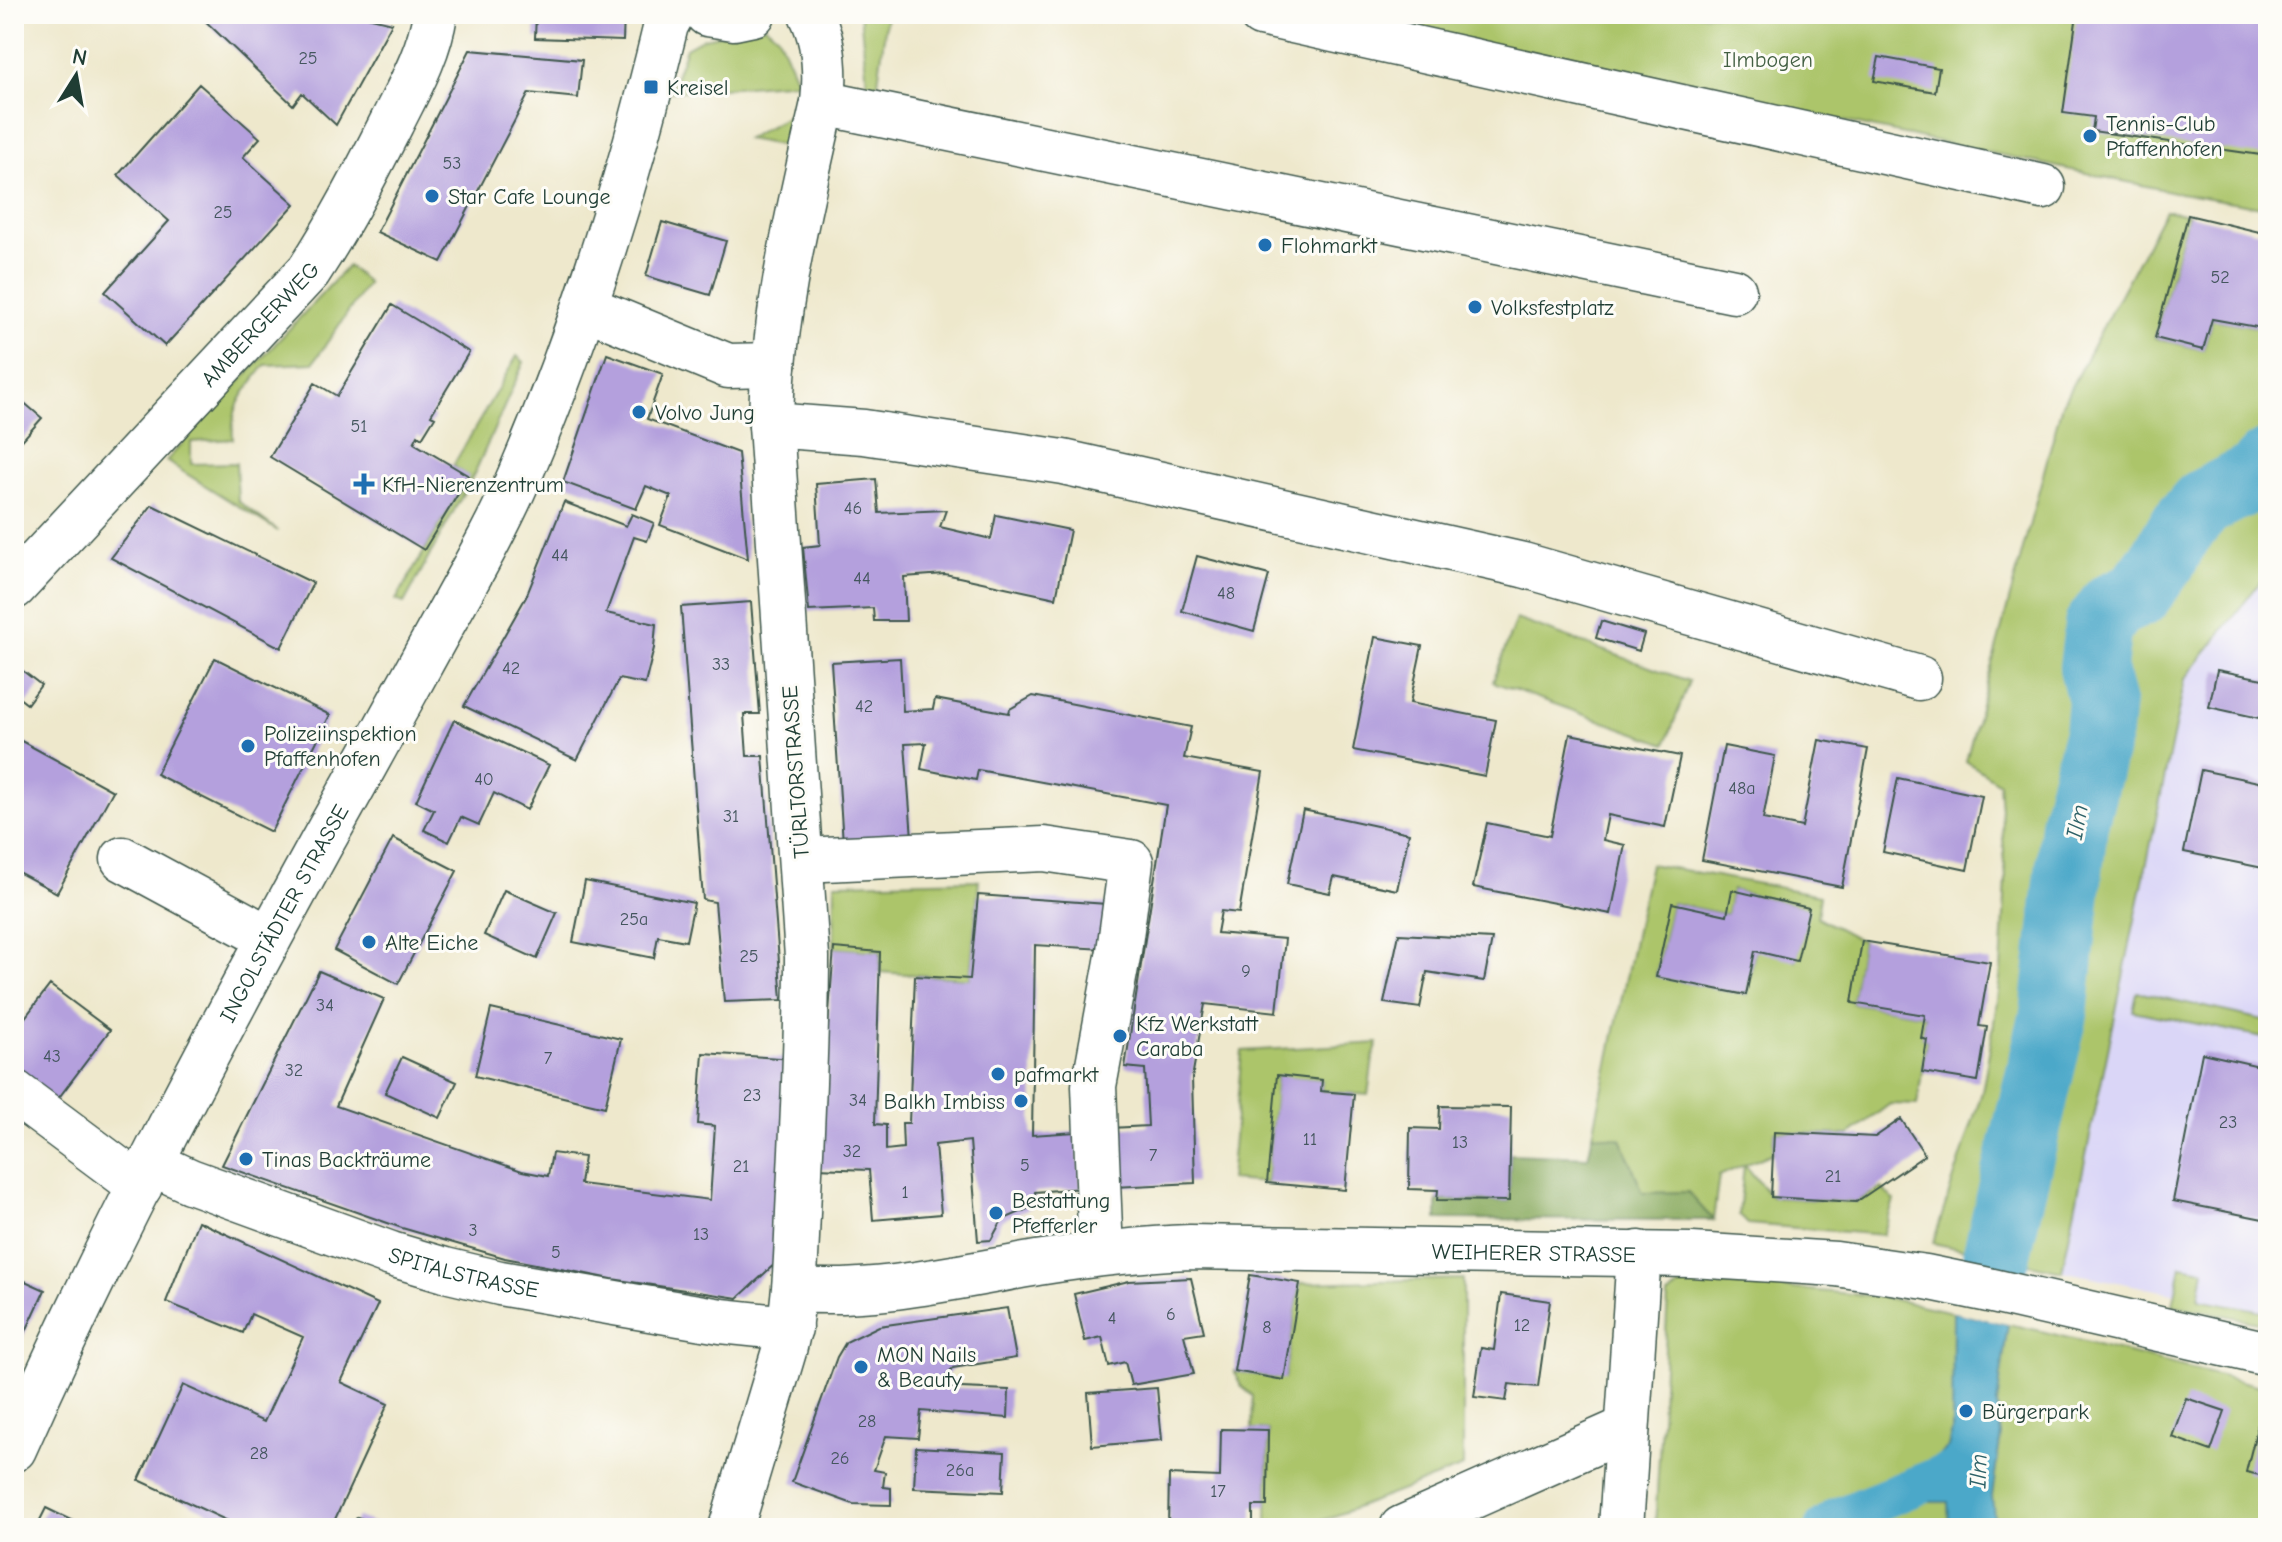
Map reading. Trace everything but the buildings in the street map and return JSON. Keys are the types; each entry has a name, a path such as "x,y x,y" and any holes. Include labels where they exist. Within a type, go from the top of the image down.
{"street":[{"name":"AMBERGERWEG","path":"14,587 309,271 345,215 414,79 432,34 435,14"},
{"name":"INGOLSTÄDTER STRASSE","path":"14,1449 146,1174 269,938 489,538 519,477 585,307 627,176 666,25 672,14"},
{"path":"707,14 734,18 753,14"},
{"name":"TÜRLTORSTRASSE","path":"731,1528 792,1309 807,1029 802,860 771,425 774,365 785,273 823,103 823,51 811,14"},
{"path":"1261,14 2043,187"},
{"path":"823,103 1734,291"},
{"path":"585,307 728,366 774,365"},
{"path":"771,425 864,432 1063,462 1523,565 1919,678"},
{"path":"802,860 1044,849 1131,862 1119,951 1094,1086 1101,1253"},
{"path":"123,859 269,938"},
{"name":"SPITALSTRASSE","path":"14,1092 146,1174 190,1181 391,1254 445,1270 500,1283 721,1321 792,1309"},
{"name":"WEIHERER STRASSE","path":"792,1309 831,1293 898,1288 1101,1253 1218,1247 1639,1253 1775,1259 1926,1277 2268,1354"},
{"path":"1621,1528 1639,1253"},
{"path":"1402,1528 1627,1428"}],"shaded area":[{"path":"2268,572 2268,1312 2062,1271 2185,679"}],"green space":[{"path":"860,14 887,14 876,98 868,91"},
{"name":"Tennis-Club Pfaffenhofen","path":"1345,14 2268,14 2268,208 2174,192"},
{"path":"765,25 778,36 798,82 670,92 686,48 704,38"},
{"path":"796,112 796,148 746,139"},
{"path":"2165,210 2188,215 2155,338 2203,350 2212,319 2262,328 2268,321 2268,572 2185,679 2062,1271 1933,1243 1982,1092 2001,970 2006,879 1999,783 1966,761 2062,404"},
{"path":"348,266 368,283 313,363 265,365 237,407 233,439 191,442 191,464 236,463 238,501 278,531 166,461"},
{"path":"517,356 524,362 476,470 404,603 396,600 468,476 453,466"},
{"path":"1516,619 1689,681 1666,744 1493,682"},
{"path":"1650,864 1820,895 1817,917 1862,941 1852,1003 1925,1015 1922,1038 1927,1040 1917,1105 1890,1104 1849,1135 1774,1132 1773,1153 1745,1165 1771,1197 1856,1202 1882,1188 1894,1200 1883,1235 1748,1224 1739,1215 1744,1165 1719,1176 1713,1220 1688,1192 1643,1193 1621,1139 1593,1134","holes":["1732,890 1808,908 1796,961 1762,922 1727,914","1672,903 1761,922 1746,995 1656,976"]},
{"path":"979,880 970,979 880,972 880,952 834,948 835,883"},
{"path":"2137,992 2268,1021 2268,1038 2133,1011"},
{"path":"1378,1043 1368,1095 1321,1091 1322,1080 1277,1076 1267,1183 1230,1180 1242,1051"},
{"path":"1593,1134 1621,1139 1643,1193 1688,1192 1713,1220 1437,1219 1437,1200 1509,1201 1510,1154 1588,1157"},
{"path":"2181,1266 2204,1270 2199,1299 2268,1312 2268,1324 2173,1305"},
{"path":"1463,1279 1463,1467 1303,1528 1267,1528 1268,1430 1252,1430 1253,1396 1241,1386 1234,1371 1284,1379 1300,1283"},
{"name":"Bürgerpark","path":"1681,1285 1755,1285 1882,1297 2041,1331 2268,1388 2268,1528 1655,1528 1668,1296"}],"water":[{"path":"1953,1312 2008,1324 1997,1404 2001,1435 1992,1496 1994,1517 2011,1518 2011,1528 1949,1528 1948,1502 1931,1502 1917,1479 1948,1447 1952,1431"}],"pier":[{"path":"1953,1308 2009,1320 2012,1325 1949,1311"}],"waterway":[{"name":"Ilm","path":"1996,1257 2054,1014 2074,824 2098,732 2101,700 2093,667 2098,626 2113,605 2138,594 2180,530 2203,503 2256,476 2268,463"},
{"path":"1824,1528 1839,1517 1972,1463"}],"place":[{"name":"Kreisel","path":"651,87"},
{"name":"Tennis-Club Pfaffenhofen","path":"2090,136"},
{"name":"Star Cafe Lounge","path":"432,196"},
{"name":"Flohmarkt","path":"1265,245"},
{"name":"Volksfestplatz","path":"1475,307"},
{"name":"Volvo Jung","path":"639,412"},
{"name":"KfH-Nierenzentrum","path":"364,484"},
{"name":"Polizeiinspektion Pfaffenhofen","path":"248,746"},
{"name":"Alte Eiche","path":"369,942"},
{"name":"Kfz Werkstatt Caraba","path":"1120,1036"},
{"name":"pafmarkt","path":"998,1074"},
{"name":"Balkh Imbiss","path":"1021,1101"},
{"name":"Tinas Backträume","path":"246,1159"},
{"name":"Bestattung Pfefferler","path":"996,1213"},
{"name":"MON Nails & Beauty","path":"861,1367"},
{"name":"Bürgerpark","path":"1966,1411"}],"park label":[{"name":"Ilmbogen","path":"1768,59"}]}
